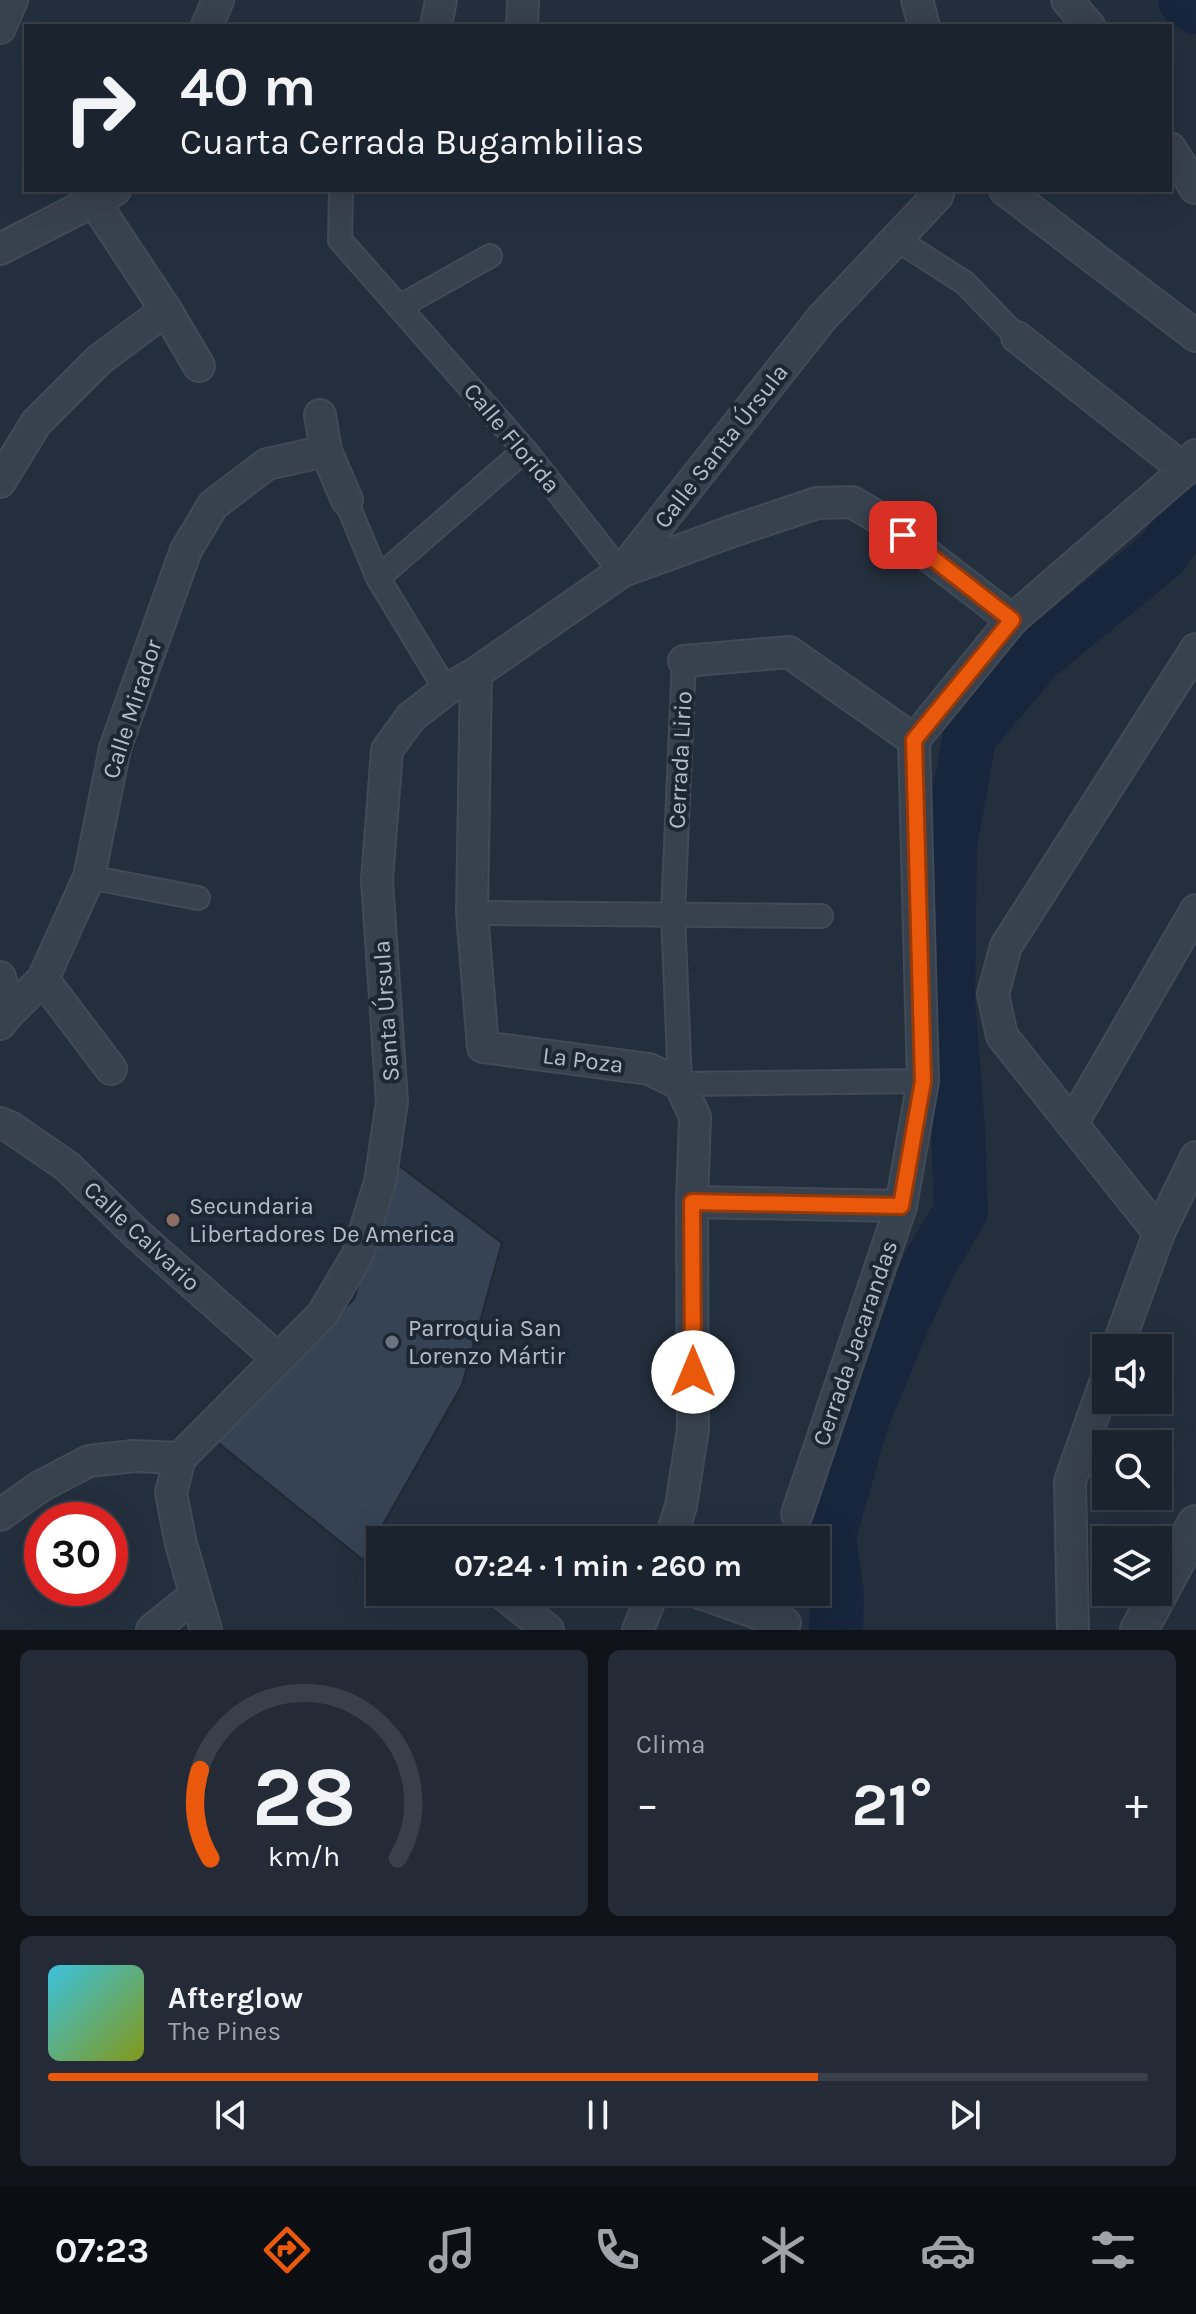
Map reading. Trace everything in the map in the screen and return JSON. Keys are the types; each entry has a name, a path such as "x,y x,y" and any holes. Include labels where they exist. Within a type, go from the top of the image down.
{"street":[{"path":"0,28 12,0"},
{"path":"208,24 218,0"},
{"path":"436,24 441,0"},
{"path":"522,24 523,0"},
{"path":"917,0 923,24"},
{"path":"1067,0 1087,24"},
{"path":"1172,151 1195,188"},
{"name":"Calle Florida","path":"341,192 340,240 525,450 621,572"},
{"name":"Calle Santa Úrsula","path":"476,673 621,572 822,318 898,240 938,192"},
{"path":"1008,192 1196,336"},
{"path":"0,249 104,195 199,366"},
{"path":"898,240 965,283 1017,337 1190,463 1012,620 914,740"},
{"path":"399,307 490,256"},
{"path":"0,482 36,423 99,360 166,310"},
{"path":"320,415 326,451 378,578 446,690"},
{"path":"378,578 525,450"},
{"path":"326,451 347,500"},
{"name":"Calle Mirador","path":"4,1018 43,979 89,877 115,748 186,550 213,505 267,464 326,451"},
{"path":"621,572 817,503 852,502 881,519 1012,620"},
{"path":"1159,1233 1002,1036 993,994 1006,946 1196,649"},
{"name":"Cerrada Lirio","path":"680,1084 673,914 684,661 789,652 914,740"},
{"path":"476,673 472,913 821,916"},
{"name":"Santa Úrsula","path":"277,1358 322,1315 357,1256 380,1182 392,1102 377,880 387,750 411,717 446,690 476,673"},
{"name":"Cerrada Jacarandas","path":"797,1514 901,1206 923,1081 914,740"},
{"path":"89,877 198,898"},
{"path":"1072,1124 1196,910"},
{"name":"La Poza","path":"472,913 483,1047 649,1069 680,1084"},
{"path":"0,977 4,1018"},
{"path":"43,979 111,1069"},
{"path":"675,1526 681,1506 693,1429 692,1202 695,1117 680,1084 923,1081"},
{"name":"Calle Calvario","path":"0,1123 68,1167 138,1235 277,1358"},
{"path":"1122,1334 1159,1233 1196,1157"},
{"path":"692,1202 901,1206"},
{"path":"206,1630 194,1596 171,1493 180,1458 277,1358"},
{"path":"1073,1630 1070,1481 1094,1414"},
{"path":"0,1515 41,1486 89,1461 134,1456 180,1458"},
{"path":"1145,1628 1196,1524"},
{"path":"152,1630 194,1596"},
{"path":"518,1606 548,1630"},
{"path":"638,1630 647,1606"},
{"path":"737,1606 785,1623"}],"building":[{"name":"Parroquia San Lorenzo Mártir","path":"394,1162 502,1243 462,1385 382,1526 366,1526 366,1555 363,1560 212,1438 354,1299"}],"waterway":[{"path":"1185,0 1196,7"},
{"path":"836,1630 837,1595 829,1536 862,1420 930,1263 961,1211 948,1000 950,844 970,735 1037,656 1162,554 1196,505"}],"place":[{"name":"Secundaria Libertadores De America","path":"173,1220"},
{"name":"Parroquia San Lorenzo Mártir","path":"392,1342"}],"route":[{"path":"693,1372 692,1202 901,1206 923,1081 914,740 1012,620 903,535"}]}
